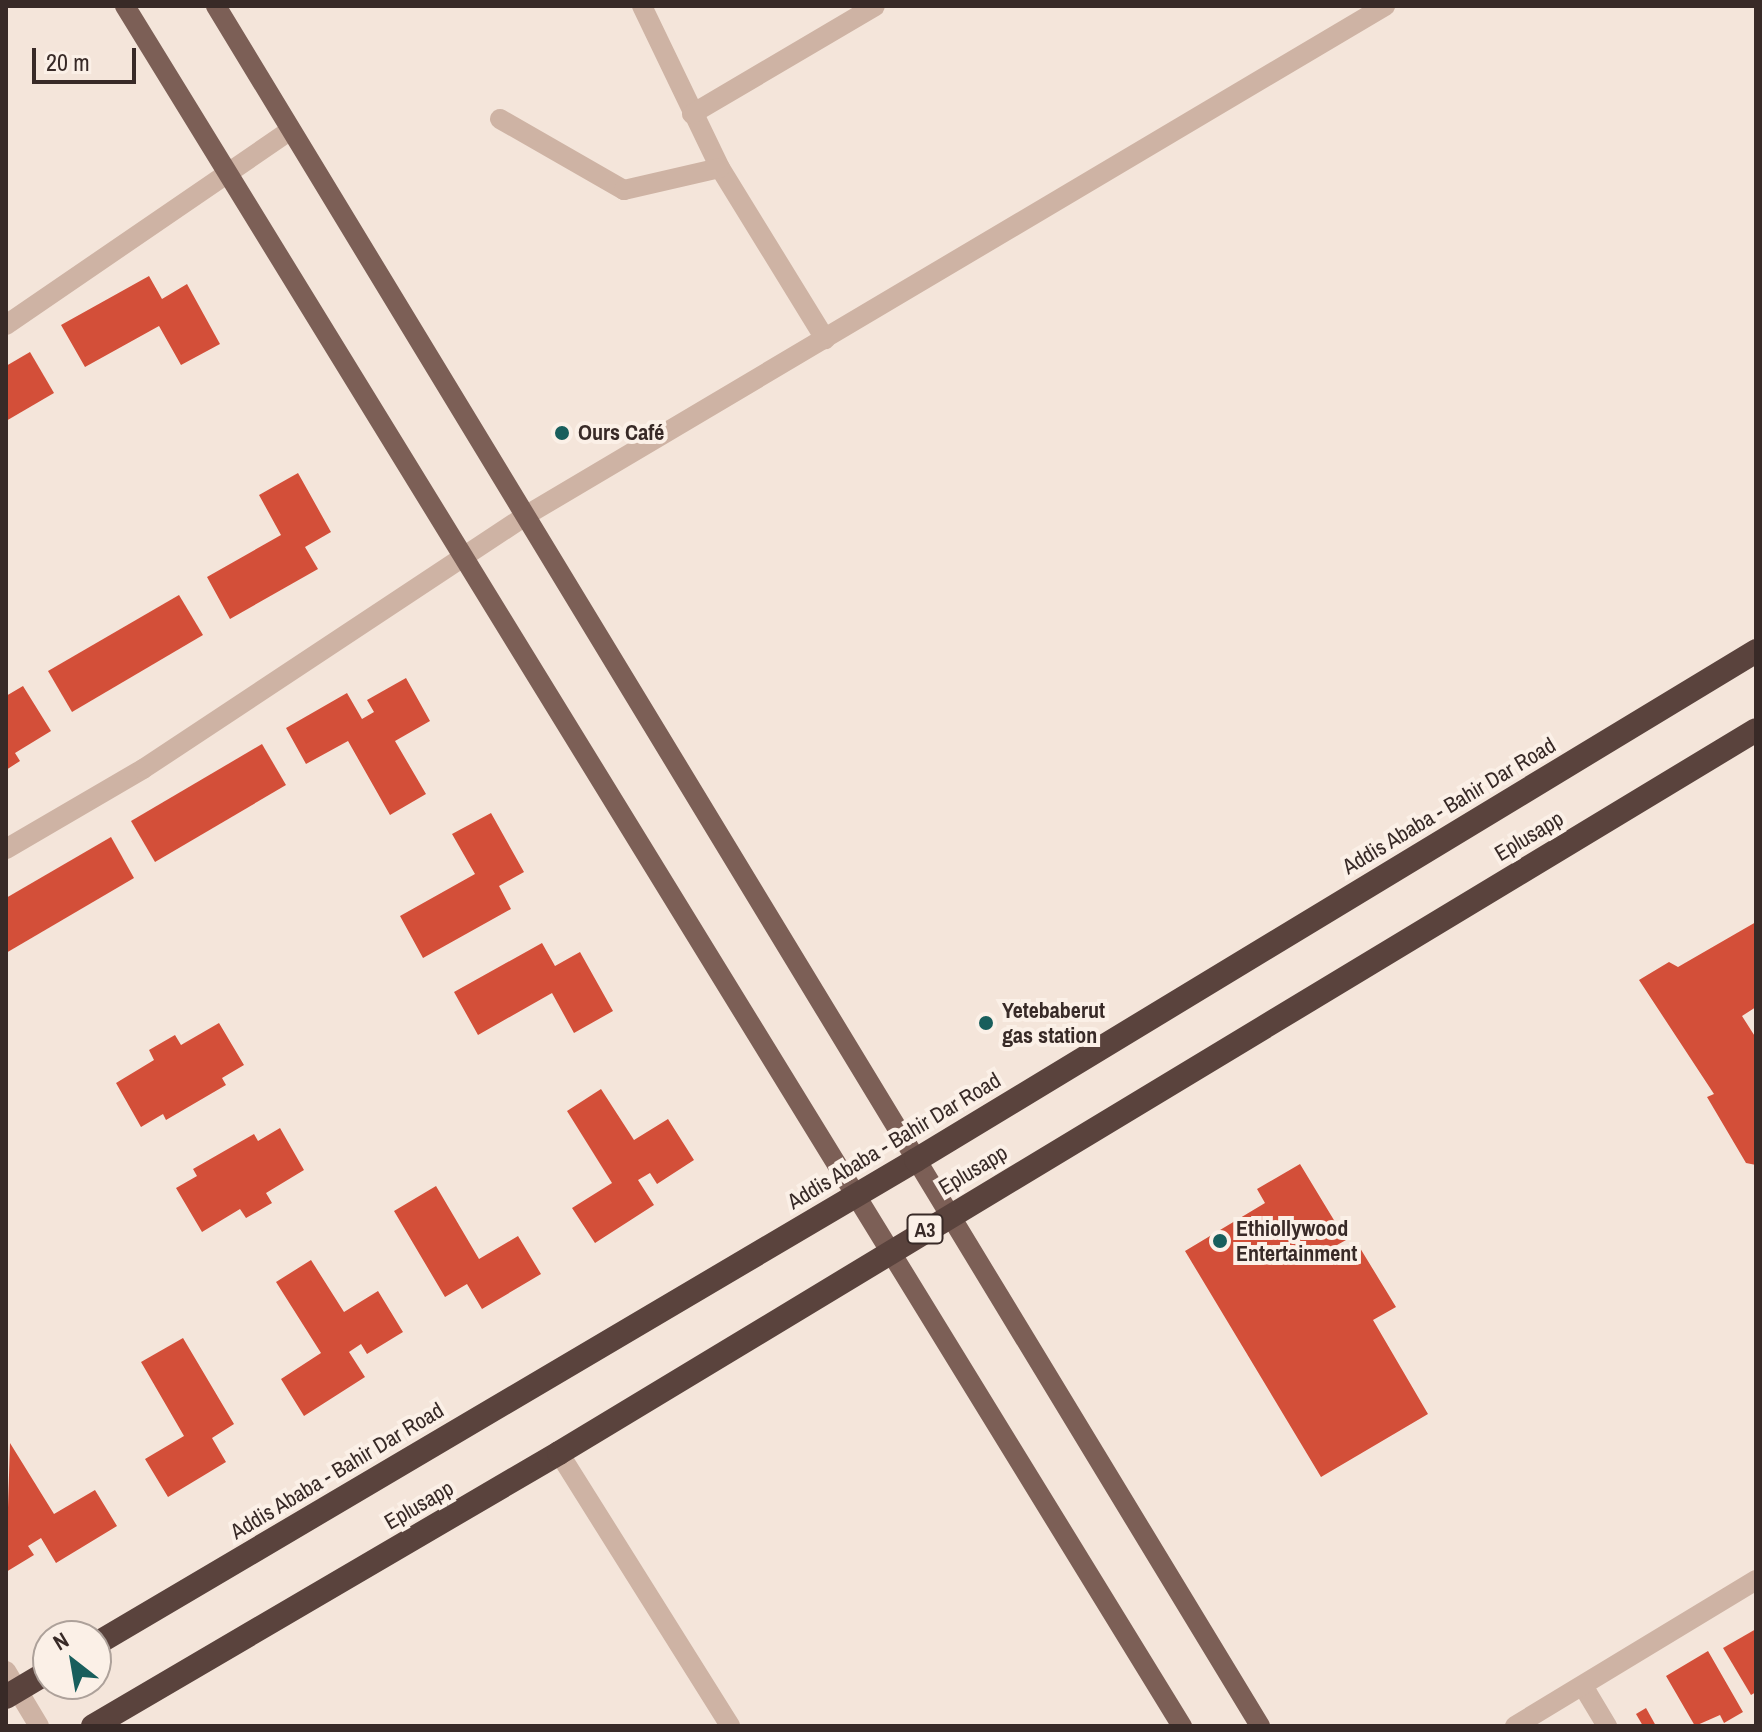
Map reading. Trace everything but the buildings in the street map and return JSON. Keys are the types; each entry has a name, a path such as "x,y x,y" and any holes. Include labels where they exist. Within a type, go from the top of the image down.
{"highway":[{"name":"Addis Ababa - Bahir Dar Road","path":"112,1635 916,1160 1756,651"},
{"name":"Eplusapp","path":"93,1726 559,1453 950,1214 1756,730"},
{"path":"10,1686 32,1678"}],"main road":[{"path":"125,6 1182,1726"},
{"path":"216,6 1260,1726"}],"street":[{"path":"642,6 720,168 825,339"},
{"path":"692,114 875,6"},
{"path":"6,849 143,769 525,516 1385,6"},
{"path":"500,119 624,190 720,168"},
{"path":"6,325 291,130"},
{"path":"559,1453 730,1726"},
{"path":"1515,1726 1756,1580"},
{"path":"10,1686 39,1726"},
{"path":"1583,1686 1607,1726"}],"place":[{"name":"Ours Café","path":"562,433"},
{"name":"Yetebaberut gas station","path":"986,1023"},
{"name":"Ethiollywood Entertainment","path":"1220,1241"}]}
